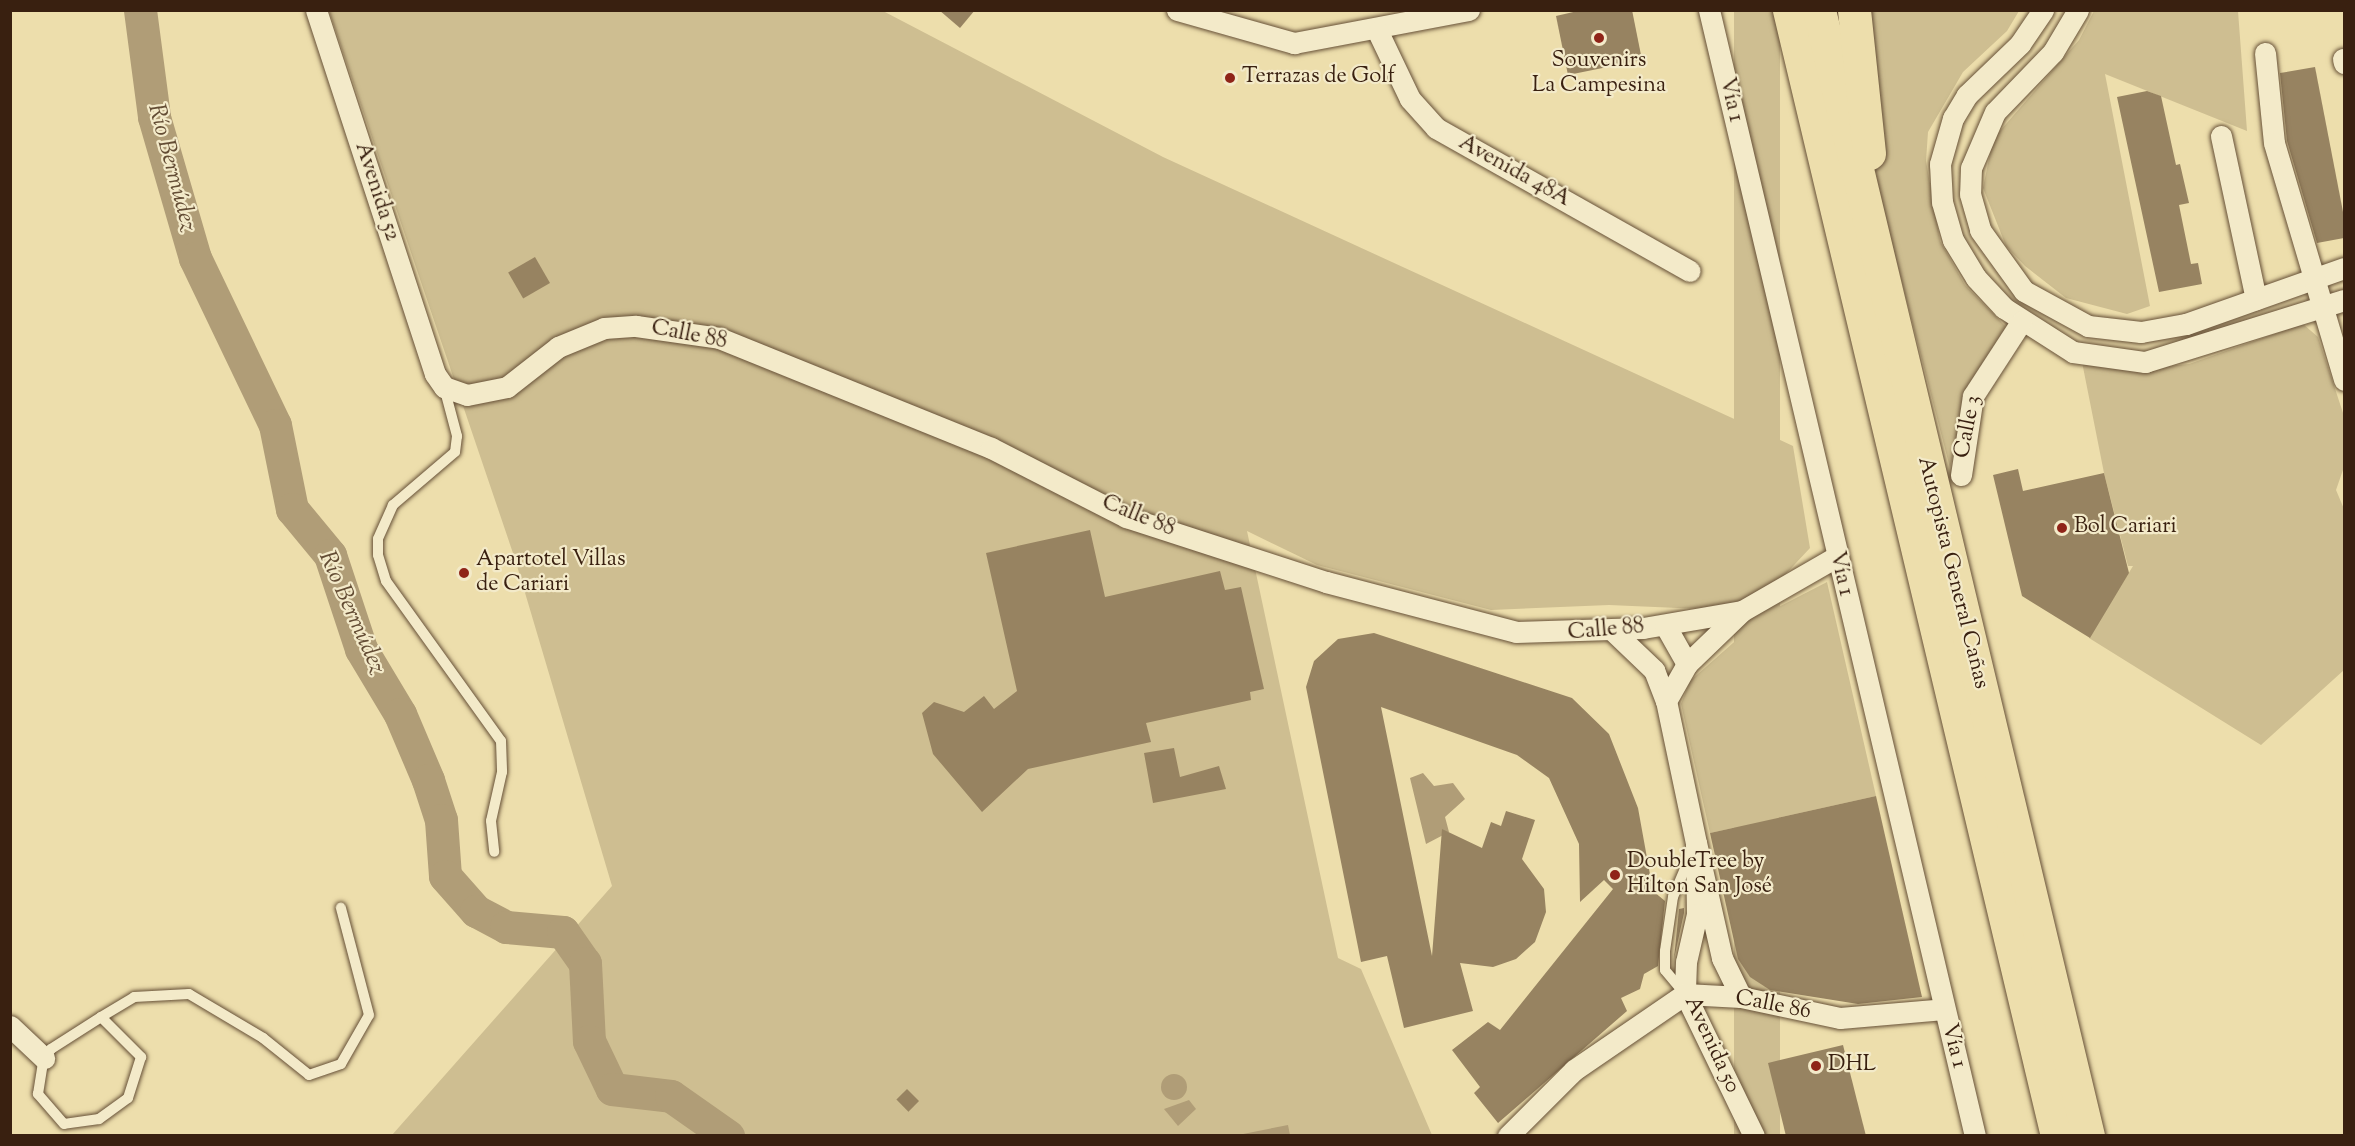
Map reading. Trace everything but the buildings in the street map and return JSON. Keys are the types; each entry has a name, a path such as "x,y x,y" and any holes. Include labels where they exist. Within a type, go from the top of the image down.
{"highway":[{"name":"Autopista General Cañas","path":"1789,10 2057,1136"},
{"name":"Autopista General Cañas","path":"1819,10 2089,1136"},
{"path":"1854,10 1869,146 1867,217"}],"street":[{"name":"Avenida 52","path":"316,10 439,380"},
{"path":"1177,10 1203,22 1294,43 1378,32 1469,10"},
{"name":"Vía 1","path":"1709,10 1836,557 1975,1136"},
{"path":"2043,10 2019,44 1967,95 1953,118 1940,164 1942,202 1953,240 1976,278 2015,316 2044,338 2090,357 2145,362 2344,300"},
{"path":"2078,10 2053,52 1992,117 1971,168 1970,194 1980,230 2024,291 2058,315 2097,328 2141,332 2256,299 2344,268"},
{"name":"Avenida 48A","path":"1378,32 1410,99 1436,128 1690,271"},
{"path":"2265,53 2274,143 2311,280 2344,380"},
{"path":"2221,136 2256,299"},
{"name":"Calle 3","path":"1961,475 1973,396 2015,316 2024,291"},
{"path":"2044,338 2058,315"},
{"name":"Calle 88","path":"439,380 467,395 507,387 558,347 604,328 636,326 719,338 991,448 1126,517 1453,618 1545,635 1665,625 1743,611 1836,557"},
{"path":"1666,701 1687,664 1743,611"},
{"path":"1665,625 1687,664"},
{"name":"Avenida 50","path":"1613,631 1654,670 1666,701 1722,958 1742,997"},
{"name":"Avenida 50","path":"1696,843 1697,915 1686,963 1685,994 1754,1136"},
{"path":"1508,1136 1574,1070 1685,994"},
{"name":"Calle 86","path":"1685,994 1742,997 1840,1018 1944,1009"},
{"path":"10,1026 44,1058"}],"lane":[{"path":"439,380 458,436 455,452 449,462 393,505 378,539 378,555 386,581 501,741 502,771 491,821 494,852"},
{"path":"101,1017 141,1058 128,1098 99,1119 64,1124 39,1094 44,1058 101,1017 134,997 189,994 263,1038 309,1075 341,1064 369,1015 341,908"}],"shaded area":[{"path":"329,11 883,11 1163,157 1793,446 1810,548 1781,579 1740,603 1701,609 1609,605 1491,610 1317,565 1247,531 1338,958 1361,969 1432,1135 392,1135 612,886 515,559"},
{"path":"1734,11 1780,11 1780,1136 1734,1136"},
{"path":"1864,11 2019,11 2007,31 1963,72 1928,132 1926,161 1940,241 1965,285 2006,327 1968,388 1950,468 1877,186"},
{"path":"2094,11 2238,11 2247,131 2105,74 2150,306 2127,314 2066,298 2025,266 2006,246 1983,188 1993,139 2079,40"},
{"path":"2303,324 2318,337 2344,416 2344,467 2336,490 2344,509 2344,670 2261,745 2089,638 2133,566 2128,566 2104,473 2082,362 2124,370 2189,364"},
{"path":"1827,582 1876,796 1710,833 1681,704 1690,681 1767,613"},
{"path":"1423,773 1434,786 1453,783 1465,799 1445,817 1449,832 1426,844 1410,778"},
{"path":"1174,1074 1183,1078 1187,1087 1183,1096 1174,1100 1165,1096 1161,1087 1165,1078"},
{"path":"1189,1100 1196,1109 1178,1126 1164,1109"},
{"path":"1288,1125 1290,1135 1238,1135"}],"waterway":[{"name":"Río Bermúdez","path":"140,10 154,117 195,258 275,425 292,509 330,555 361,649 400,714 428,780 441,820 445,876 476,911 506,927 563,932 585,963 589,1041 612,1089 671,1096 728,1136"}],"place":[{"name":"Souvenirs La Campesina","path":"1599,38"},
{"name":"Terrazas de Golf","path":"1230,78"},
{"name":"Bol Cariari","path":"2062,528"},
{"name":"Apartotel Villas de Cariari","path":"464,573"},
{"name":"DoubleTree by Hilton San José","path":"1615,875"},
{"name":"DHL","path":"1816,1066"}]}
